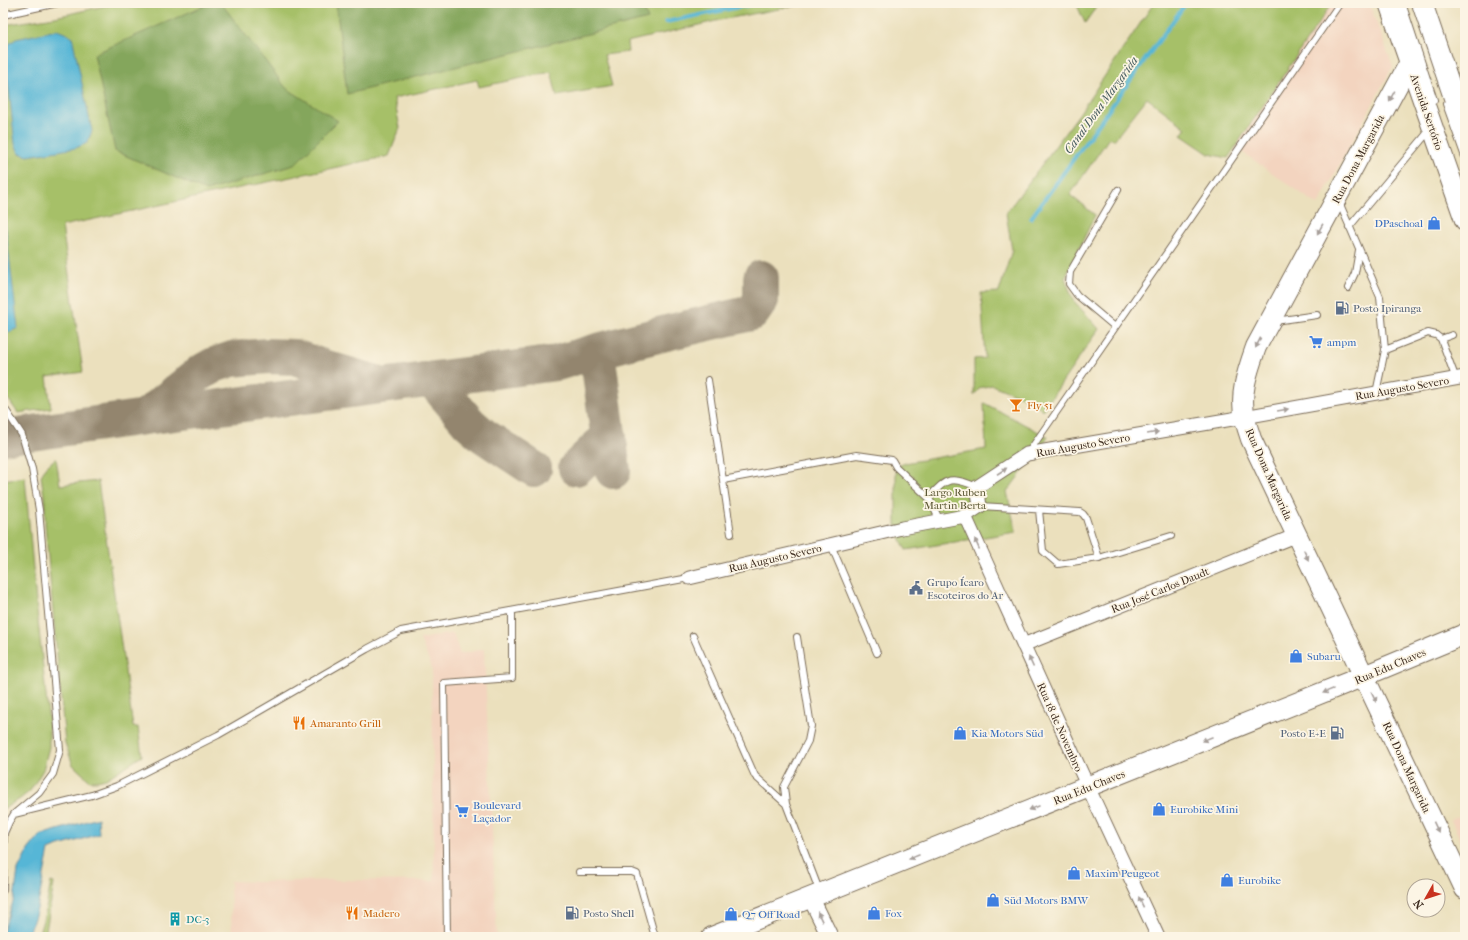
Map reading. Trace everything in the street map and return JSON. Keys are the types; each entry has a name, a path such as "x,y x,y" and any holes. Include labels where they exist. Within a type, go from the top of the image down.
{"main road":[{"name":"Avenida Sertório","path":"1389,3 1414,56 1465,220"},
{"path":"1422,3 1465,130"},
{"name":"Rua Dona Margarida","path":"1414,56 1256,347 1243,389 1244,417 1251,439 1465,889"},
{"name":"Rua Edu Chaves","path":"712,937 1364,676 1465,634"}],"street":[{"name":"Rua Augusto Severo","path":"977,487 1027,454 1461,378"},
{"path":"977,487 980,506"},
{"name":"Rua Augusto Severo","path":"690,578 902,528 965,516 980,506"},
{"name":"Rua 18 de Novembro","path":"965,516 1158,937"},
{"name":"Rua José Carlos Daudt","path":"1023,645 1297,535"},
{"path":"816,896 830,937"}],"lane":[{"path":"3,14 58,3"},
{"path":"1027,454 1340,3"},
{"path":"1402,3 1414,56"},
{"path":"1442,94 1457,109 1465,157"},
{"path":"1349,227 1434,118"},
{"path":"1115,327 1076,295 1069,284 1070,272 1118,190"},
{"path":"1337,198 1380,297 1385,350 1376,393"},
{"path":"1348,288 1355,273 1359,250"},
{"path":"1270,322 1317,315"},
{"path":"1385,350 1428,333 1436,335 1441,339 1461,378"},
{"path":"1441,339 1452,335"},
{"path":"708,380 731,534"},
{"path":"3,406 22,435 32,469 39,510 60,750 53,774 39,793 14,814 4,833 3,890"},
{"path":"723,480 857,455 892,460 896,468 929,498 940,521"},
{"path":"929,498 944,482 962,480 977,487"},
{"path":"980,506 1080,512 1084,514 1086,518 1099,558"},
{"path":"1039,510 1043,551 1058,564 1099,558 1171,536"},
{"path":"831,545 878,653"},
{"path":"14,814 92,795 117,786 218,735 401,631 690,578"},
{"path":"447,937 444,683 512,678 512,611"},
{"path":"692,636 755,776 786,804"},
{"path":"796,637 811,726 808,741 784,787 786,804 816,896"},
{"path":"579,872 632,872 637,874 655,937"}],"shaded area":[{"path":"1328,3 1369,3 1393,66 1318,205 1232,145"},
{"name":"Boulevard Laçador","path":"453,633 460,654 484,649 497,937 232,937 230,881 434,881 432,668 420,639"},
{"path":"1465,814 1465,850 1451,820"}],"green space":[{"path":"118,3 811,3 720,20 627,42 628,52 604,55 612,86 557,96 551,72 479,87 477,80 394,98 400,128 389,156 62,226 83,372 47,377 51,408 18,413 3,392 3,25 55,17"},
{"path":"210,3 221,3 286,88 338,121 294,165 206,191 115,151 94,54"},
{"path":"336,3 641,3 648,19 347,94"},
{"path":"1076,3 1099,3 1085,23"},
{"path":"1154,3 1332,3 1228,158 1209,154 1181,135 1186,128 1147,98 1114,140 1109,138 1070,195 1095,215 1065,278 1073,300 1099,329 1043,410 1022,397 992,385 980,388 974,395 974,359 985,358 981,293 999,292 1012,250 1006,213 1079,114"},
{"name":"Largo Ruben Martin Berta","path":"984,403 1048,437 1007,492 1016,532 906,550 896,529 896,467 905,463 986,449"},
{"path":"56,458 60,485 98,481 133,727 138,727 142,756 106,779 97,781 90,781 73,765 65,743 45,524 45,502 41,476 46,467"},
{"path":"25,477 49,723 49,747 43,770 30,791 3,809 3,480"},
{"path":"51,882 54,883 45,937 38,937 45,913"}],"water":[{"path":"57,30 72,36 92,131 87,143 76,148 28,156 19,153 15,144 5,55 9,44 16,39"},
{"path":"3,206 18,328 3,335"},
{"path":"98,818 99,834 49,850 37,909 28,937 3,937 3,931 14,899 18,870 28,850 40,835"}],"waterway":[{"path":"666,22 758,3"},
{"name":"Canal Dona Margarida","path":"1031,218 1186,3"}],"taxiway":[{"path":"3,437 557,363 630,342 752,313 761,300 761,278"},
{"path":"597,351 613,471"},
{"path":"145,417 200,373 214,365 232,359 268,356 294,357 373,382"},
{"path":"424,380 436,384 469,423 484,436 534,469"},
{"path":"576,468 609,436"}],"place":[{"name":"DPaschoal","path":"1434,223"},
{"name":"Posto Ipiranga","path":"1342,308"},
{"name":"ampm","path":"1316,342"},
{"name":"Fly 51","path":"1016,405"},
{"name":"Grupo Ícaro Escoteiros do Ar","path":"916,588"},
{"name":"Subaru","path":"1296,656"},
{"name":"Amaranto Grill","path":"299,723"},
{"name":"Kia Motors Süd","path":"960,733"},
{"name":"Posto E+E","path":"1337,733"},
{"name":"Eurobike Mini","path":"1159,809"},
{"name":"Boulevard Laçador","path":"462,811"},
{"name":"Maxim Peugeot","path":"1074,873"},
{"name":"Eurobike","path":"1227,880"},
{"name":"Süd Motors BMW","path":"993,900"},
{"name":"Madero","path":"352,913"},
{"name":"Posto Shell","path":"572,913"},
{"name":"Fox","path":"874,913"},
{"name":"Q7 Off Road","path":"731,914"},
{"name":"DC-3","path":"175,919"}]}
